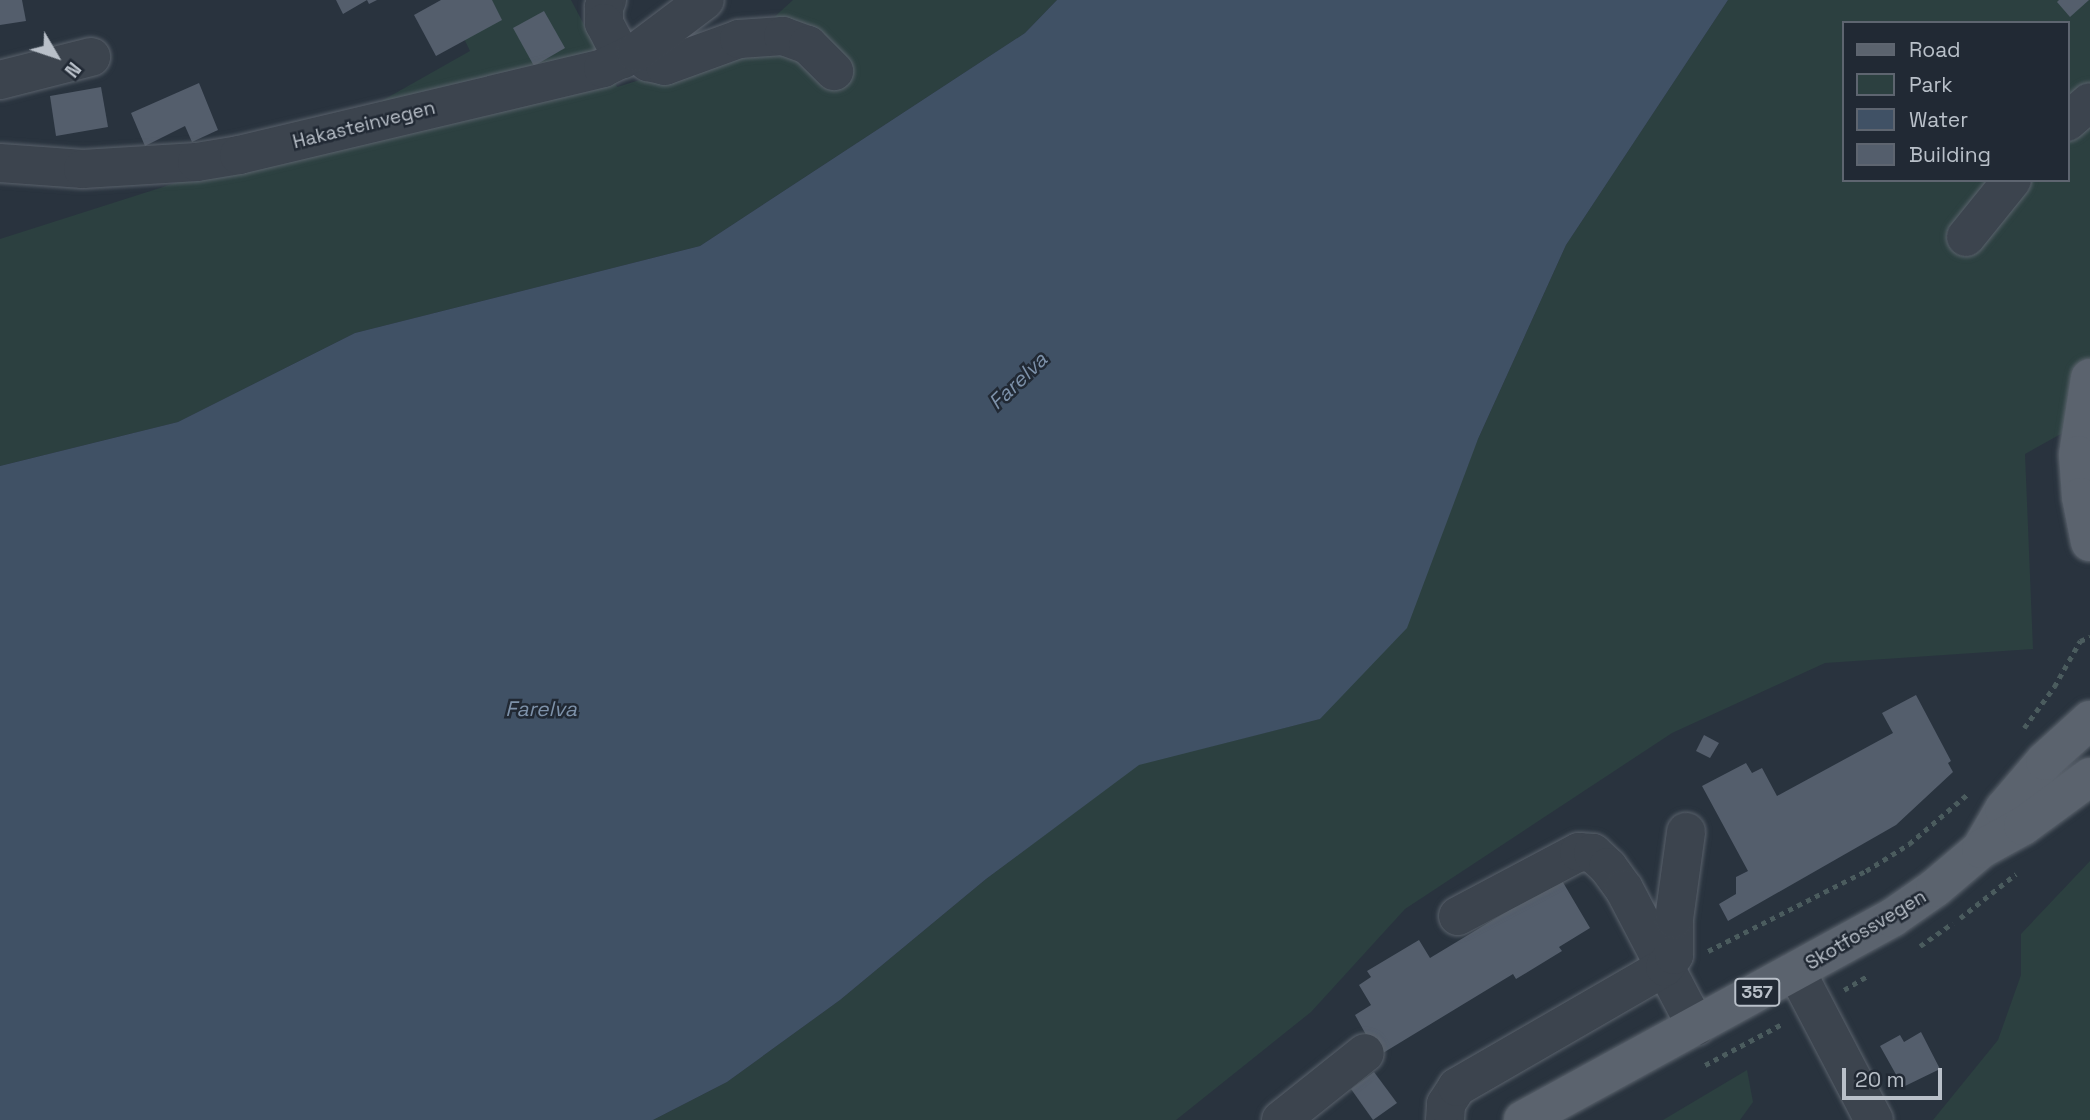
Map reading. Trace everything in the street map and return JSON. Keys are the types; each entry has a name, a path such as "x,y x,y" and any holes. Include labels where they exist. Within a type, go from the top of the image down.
{"main road":[{"path":"2090,378 2078,455 2081,497 2090,542"},
{"name":"Skotfossvegen","path":"1981,849 2004,809 2045,761 2090,720"},
{"name":"Skotfossvegen","path":"1522,1120 1892,918 1936,888 1981,849 2023,826 2090,777"}],"street":[{"path":"607,0 604,23 630,56 648,62 665,66 739,39 783,36 808,45 834,71"},
{"name":"Hakasteinvegen","path":"0,163 83,169 197,162 239,155 403,114 569,78 630,56 705,0"},
{"path":"0,80 91,57"},
{"path":"2069,120 2090,102"},
{"path":"1966,237 2010,182"},
{"path":"1444,1120 1446,1104 1457,1087 1667,970 1674,955 1674,919 1686,832"},
{"path":"1458,916 1579,852 1593,853 1608,867 1624,889 1696,1026"},
{"path":"1796,971 1874,1120"},
{"path":"1281,1120 1365,1053"}],"path":[{"path":"2018,737 2054,687 2080,641 2090,637"},
{"path":"1667,970 1866,871 1909,844 1975,787"}],"green space":[{"path":"445,0 571,0 617,87 738,50 793,0 1057,0 1025,33 700,246 355,333 178,422 0,466 0,239 163,187 339,125 470,51"},
{"path":"1728,0 2090,0 2090,387 2086,420 2025,454 2033,649 1825,663 1672,733 1405,909 1311,1012 1176,1120 653,1120 727,1082 840,1000 986,879 1139,764 1320,719 1478,439 1566,245"},
{"path":"2090,861 2090,1120 1933,1120 1998,1040 2021,975 2021,934"},
{"path":"1747,1070 1753,1102 1740,1120 1663,1120"}],"water":[{"name":"Farelva","path":"1057,0 1728,0 1566,245 1478,439 1407,628 1320,719 1139,765 986,879 840,1000 727,1082 653,1120 0,1120 0,466 178,422 355,333 700,246 1025,33"}],"building":[{"path":"0,0 22,0 26,21 0,25"},
{"path":"336,0 367,0 343,14"},
{"path":"441,0 492,0 502,20 436,56 414,15"},
{"path":"2089,0 2070,17 2057,2"},
{"path":"544,11 565,48 534,66 513,28"},
{"path":"199,83 218,130 192,142 185,126 145,146 131,113"},
{"path":"101,87 108,127 56,136 50,96"},
{"path":"1916,695 1951,761 1948,763 1953,772 1896,825 1728,921 1719,904 1736,894 1736,877 1748,871 1702,786 1746,763 1752,773 1762,768 1777,796 1893,733 1882,713"},
{"path":"1704,735 1719,743 1710,758 1696,751"},
{"path":"1561,879 1590,928 1559,947 1562,951 1516,979 1513,974 1378,1056 1355,1015 1371,1005 1359,985 1371,977 1367,971 1419,940 1430,958"},
{"path":"1921,1032 1940,1069 1903,1087 1880,1046 1900,1035 1904,1042"},
{"path":"1374,1072 1397,1103 1373,1120 1351,1089"}]}
